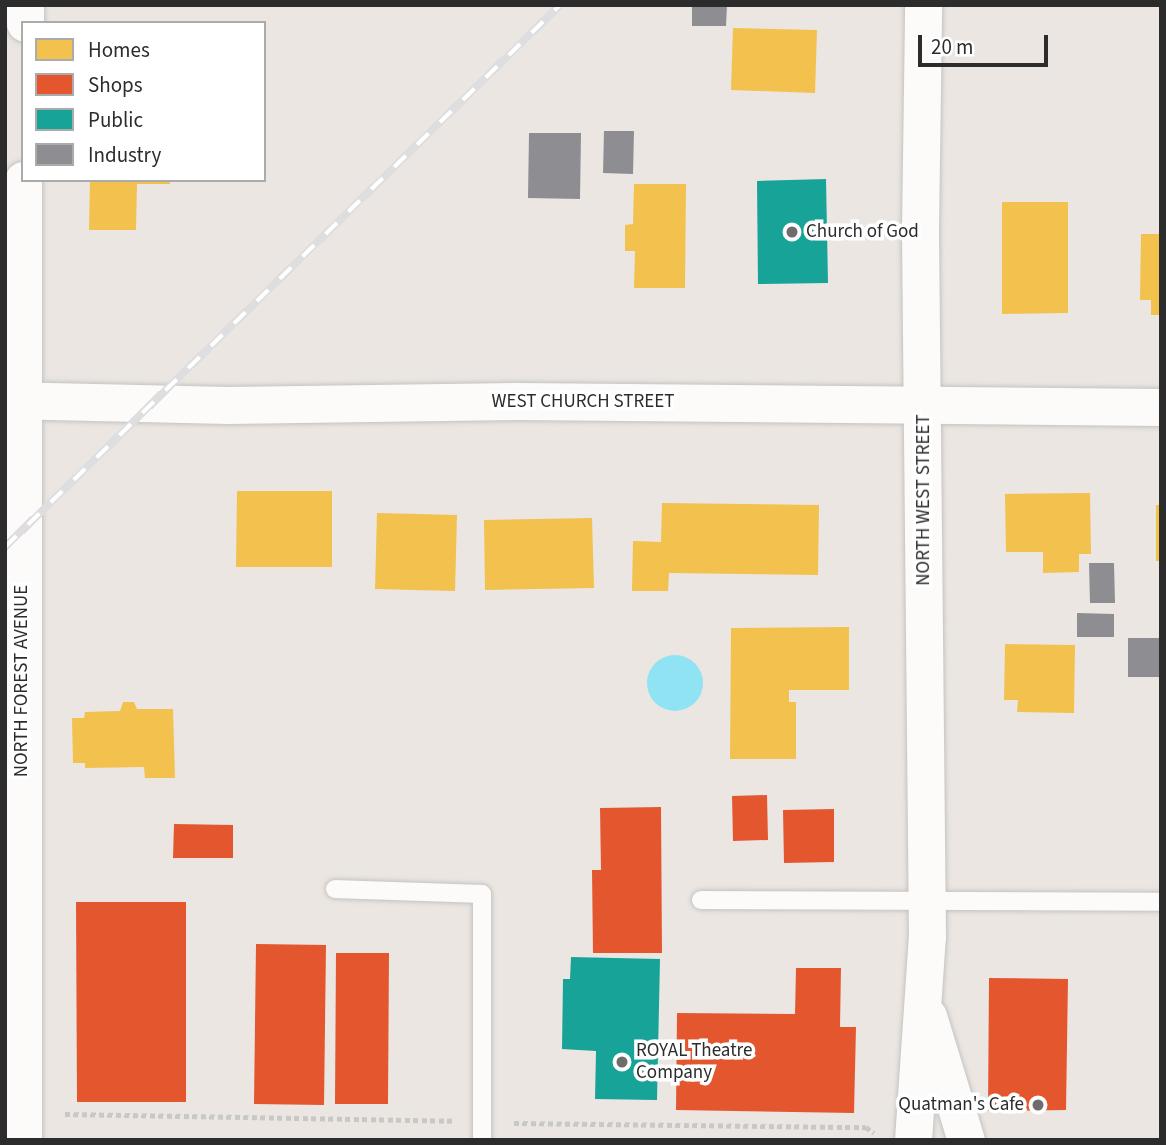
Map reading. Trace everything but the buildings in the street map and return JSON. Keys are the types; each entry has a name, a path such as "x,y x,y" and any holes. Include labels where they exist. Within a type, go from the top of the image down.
{"street":[{"name":"NORTH WEST STREET","path":"913,1140 927,900 920,230 923,5"},
{"name":"NORTH FOREST AVENUE","path":"23,182 14,400 23,1140"},
{"name":"WEST CHURCH STREET","path":"14,400 228,405 518,401 1161,407"},
{"name":"NORTH WEST STREET","path":"921,995 966,1140"}],"lane":[{"path":"335,889 482,894 482,1140"},
{"path":"701,900 1161,902"}],"water":[{"path":"675,655 686,657 695,663 701,672 701,694 695,703 686,709 675,711 664,709 655,703 649,694 647,683 649,672 655,663 664,657"}],"railway":[{"path":"5,547 560,5"}],"place":[{"name":"Church of God","path":"792,232"},
{"name":"ROYAL Theatre Company","path":"622,1062"},
{"name":"Quatman's Cafe","path":"1038,1105"}]}
